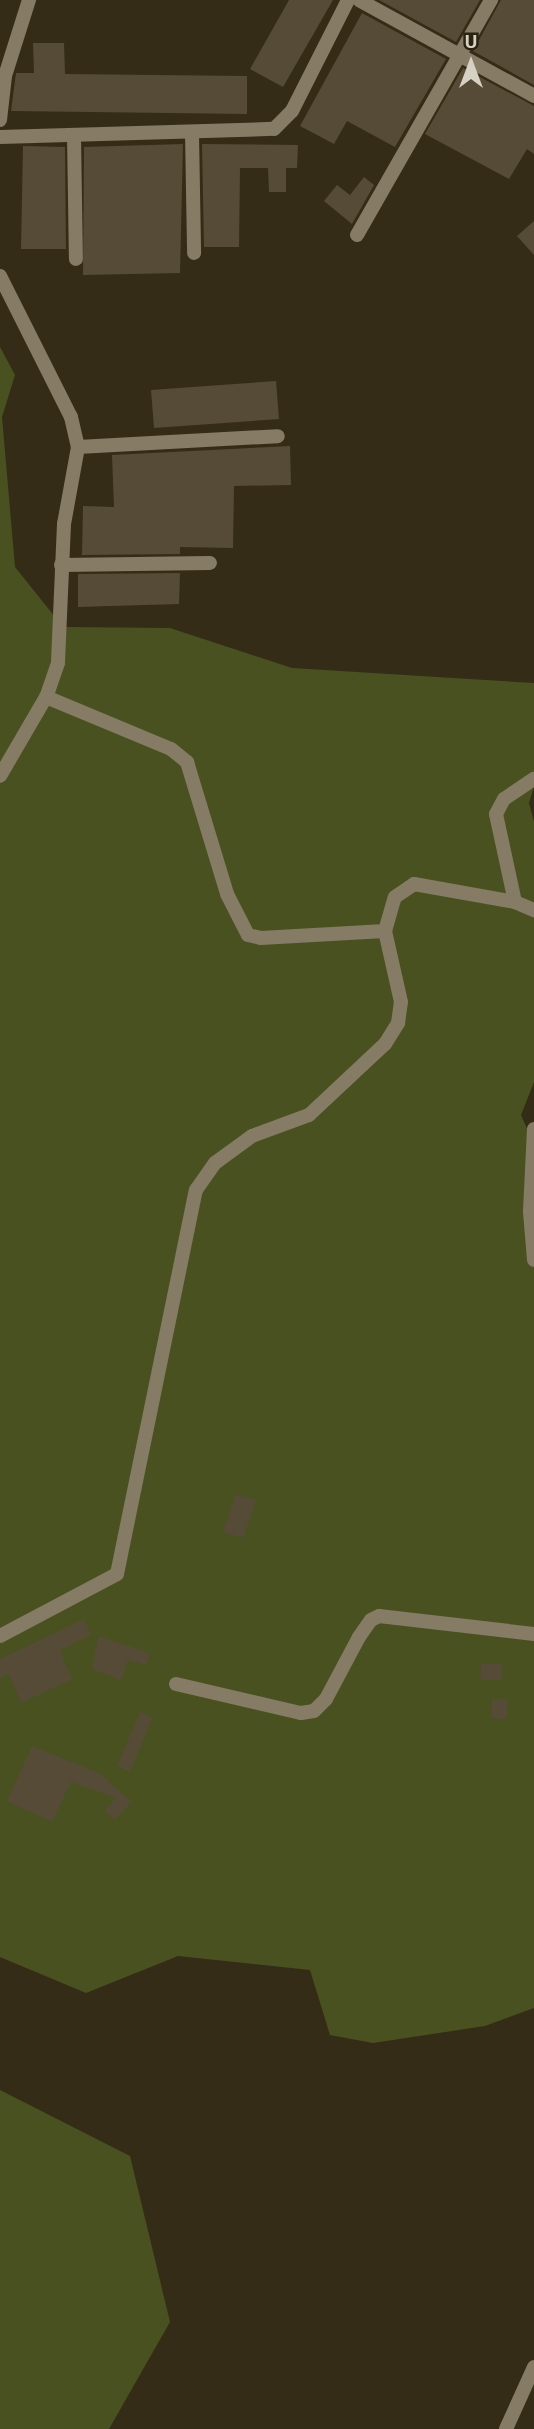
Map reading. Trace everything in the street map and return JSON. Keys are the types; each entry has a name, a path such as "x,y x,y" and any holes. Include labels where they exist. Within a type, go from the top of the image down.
{"street":[{"path":"0,120 5,76 29,0"},
{"path":"0,136 262,132 281,123 292,111 348,0"},
{"path":"359,0 534,96"},
{"path":"357,235 491,0"},
{"path":"192,132 194,253"},
{"path":"74,136 76,259"},
{"path":"0,276 71,417 78,447 61,565 62,644 47,697 0,776"},
{"path":"78,447 278,436"},
{"path":"61,565 210,563"},
{"path":"47,697 171,749 184,758 190,766 227,894 248,935 261,938 385,931"},
{"path":"515,902 496,814 504,799 534,779"},
{"path":"0,1636 117,1574 196,1189 215,1163 252,1136 309,1115 384,1044 398,1023 401,1002 385,931 395,897 414,884 515,902 534,910"},
{"path":"534,1129 530,1212 534,1260"},
{"path":"176,1684 301,1713 314,1711 326,1699 359,1637 371,1620 379,1616 534,1634"},
{"path":"506,2429 534,2367"}],"green space":[{"path":"0,347 15,375 2,417 15,567 63,627 170,628 292,668 534,683 534,786 529,803 534,822 534,1082 521,1115 532,1140 534,1175 534,2008 485,2026 373,2043 330,2035 310,1970 178,1956 86,1993 0,1957"},
{"path":"0,2090 130,2156 170,2322 109,2429 0,2429"}],"building":[{"path":"289,0 333,0 283,87 250,69"},
{"path":"379,0 480,0 456,42"},
{"path":"501,0 534,0 534,85 473,51"},
{"path":"362,13 446,59 395,147 347,121 334,144 300,126"},
{"path":"33,43 64,43 65,74 247,76 247,114 11,111 16,73 34,73"},
{"path":"463,68 534,106 534,154 527,149 509,179 425,134"},
{"path":"183,144 180,273 83,275 84,147"},
{"path":"202,144 298,145 297,168 286,168 286,192 269,192 268,168 240,168 239,247 204,247"},
{"path":"23,146 65,147 66,249 21,249"},
{"path":"364,177 374,185 352,224 324,201 337,185 350,195"},
{"path":"534,221 534,255 517,236"},
{"path":"276,381 279,419 154,428 151,390"},
{"path":"290,446 291,485 234,486 233,548 180,547 180,554 82,555 83,506 114,507 112,455"},
{"path":"180,573 179,604 78,607 78,574"},
{"path":"236,1494 256,1500 243,1538 223,1532"},
{"path":"84,1619 91,1635 60,1650 72,1679 21,1703 9,1674 0,1678 0,1659"},
{"path":"98,1636 150,1653 146,1665 128,1660 121,1680 92,1669"},
{"path":"481,1664 502,1664 502,1680 480,1680"},
{"path":"492,1699 508,1699 507,1719 491,1718"},
{"path":"140,1712 153,1717 130,1772 117,1766"},
{"path":"32,1746 99,1773 135,1805 130,1803 115,1820 104,1811 116,1798 71,1782 52,1822 7,1801"}]}
